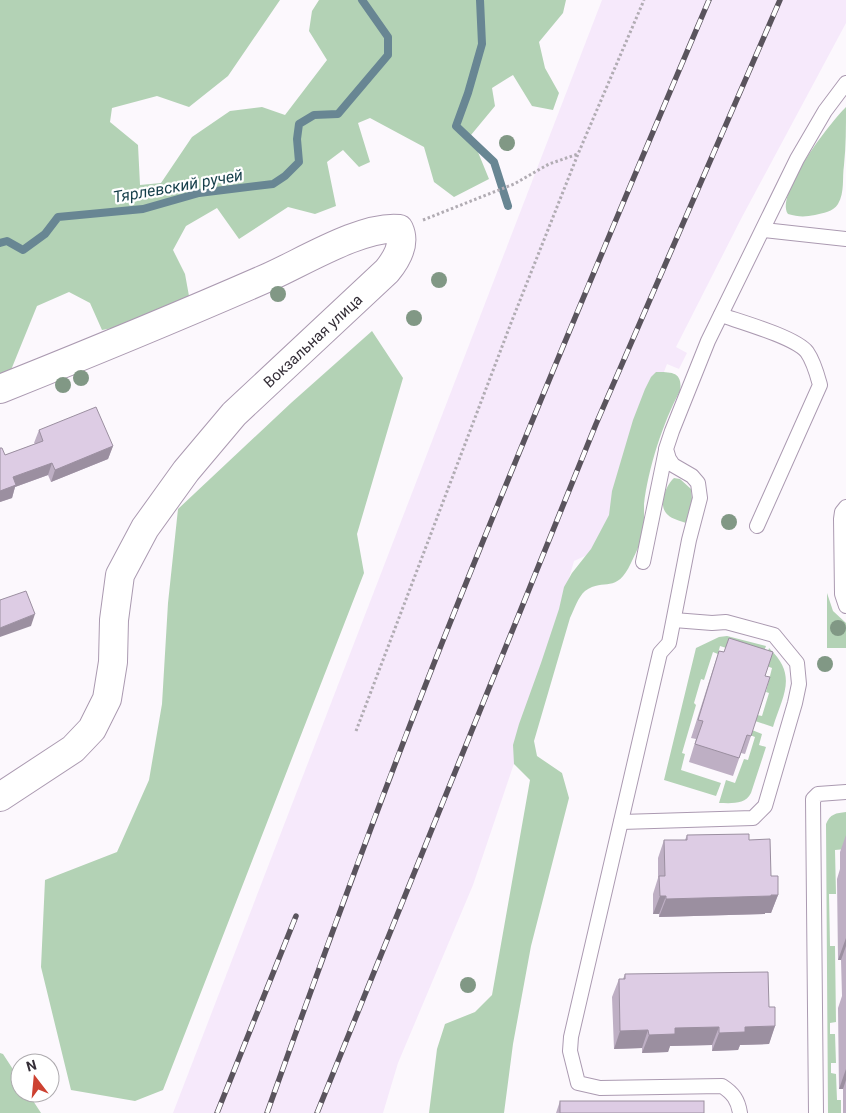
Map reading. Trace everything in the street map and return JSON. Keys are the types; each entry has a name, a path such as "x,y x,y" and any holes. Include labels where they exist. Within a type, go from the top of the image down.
{"street":[{"path":"0,389 269,277 349,240 387,229 399,229"},
{"name":"Вокзальная улица","path":"0,797 73,749 92,729 107,699 113,662 114,620 120,575 145,528 186,471 234,414 395,262 402,234 399,229"}],"lane":[{"path":"643,562 666,449 681,404 721,315 797,159 825,111 846,83"},
{"path":"764,230 846,238"},
{"path":"721,315 790,340 806,351 816,369 820,385 756,526"},
{"path":"666,449 673,466 692,476 698,483 700,498 689,540 669,643 660,653 571,1038 570,1051 578,1082 600,1088 722,1086 731,1092 736,1099 740,1113"},
{"path":"846,507 842,512 841,519 842,594 846,606"},
{"path":"621,822 753,818 765,806 795,703 799,684 797,663 774,635 726,622 712,623 674,620"},
{"path":"816,1113 812,805 815,796 818,794 846,792"}],"path":[{"path":"356,731 511,323 578,154 644,0"},
{"path":"399,229 514,184 549,164 578,154"}],"shaded area":[{"path":"602,0 846,0 846,23 742,217 676,347 687,353 679,369 667,364 596,551 574,561 528,722 473,885 398,1063 383,1113 173,1113"}],"green space":[{"path":"0,0 280,0 228,76 189,107 157,96 112,108 110,122 138,145 140,185 161,183 192,137 230,111 262,107 285,115 327,60 309,31 312,11 319,0 566,0 563,13 539,42 545,68 559,93 553,110 532,106 513,75 492,88 495,106 471,135 489,179 454,197 434,182 424,147 370,118 358,123 370,162 359,167 343,150 327,162 336,206 315,214 288,207 239,239 217,208 186,226 173,250 185,274 189,296 118,327 102,330 90,303 69,292 37,306 11,370 0,375"},
{"path":"846,107 843,185 842,195 838,204 831,210 815,215 795,216 788,214 786,204 796,175 817,142"},
{"path":"372,331 403,378 357,534 364,573 163,1090 135,1101 71,1090 41,967 45,880 117,852 149,780 162,704 168,603 178,509 291,403"},
{"path":"656,372 675,374 680,380 680,391 662,431 653,461 646,490 644,527 641,541 626,573 620,579 610,584 592,587 585,591 578,600 570,618 534,741 537,756 562,773 569,798 531,946 513,1044 504,1113 429,1113 437,1049 445,1024 475,1012 492,995 530,780 514,764 513,745 519,724 559,609 564,587 572,573 591,549 609,515 612,491 633,420 645,389"},
{"path":"674,478 680,479 691,489 692,499 686,523 674,519 665,511 663,506 666,490"},
{"path":"827,593 833,611 846,623 846,648 827,648"},
{"path":"727,636 766,646 761,659 720,646 718,654 713,652 704,680 701,679 694,703 696,705 682,753 685,754 681,770 721,783 716,796 664,780 696,648 719,637"},
{"path":"769,648 778,658 786,677 784,695 773,727 755,721 757,715 762,716 769,693 766,692 772,668 764,665"},
{"path":"752,730 762,734 759,745 766,747 751,793 745,800 733,803 719,803 726,780 735,783 744,759 748,760 755,737 750,735"},
{"path":"846,812 846,849 835,850 836,894 829,894 830,946 835,946 836,1022 830,1023 830,1034 835,1034 836,1063 831,1063 831,1073 836,1074 837,1100 841,1100 841,1113 828,1113 826,824 829,818 834,815"},
{"path":"0,1053 3,1054 10,1065 10,1103 34,1103 41,1113 0,1113"}],"building":[{"path":"96,407 113,446 55,470 52,463 13,477 16,485 0,491 0,448 2,448 5,455 43,441 39,430"},
{"path":"26,591 35,614 0,628 0,600"},
{"path":"729,638 773,652 765,676 770,677 751,736 747,735 739,758 695,744 703,721 698,720 719,651 724,652"},
{"path":"749,834 749,840 770,839 771,876 778,876 778,895 666,899 666,896 660,896 659,876 665,876 664,840 687,840 687,835"},
{"path":"768,972 769,1007 775,1007 775,1026 745,1027 745,1032 719,1033 719,1027 675,1028 675,1034 649,1035 648,1030 620,1031 619,979 625,979 625,974"},
{"path":"560,1101 704,1101 704,1113 560,1113"}],"waterway":[{"name":"Тярлевский ручей","path":"0,243 7,241 23,250 45,234 58,217 143,209 199,193 273,184 285,176 299,162 297,139 299,124 314,115 338,114 388,55 388,37 362,0"},
{"path":"480,0 482,44 456,126 494,162 508,206"}],"railway":[{"path":"267,1113 424,688 577,314 709,0"},
{"path":"317,1113 596,424 780,0"},
{"path":"217,1113 296,916"}]}
